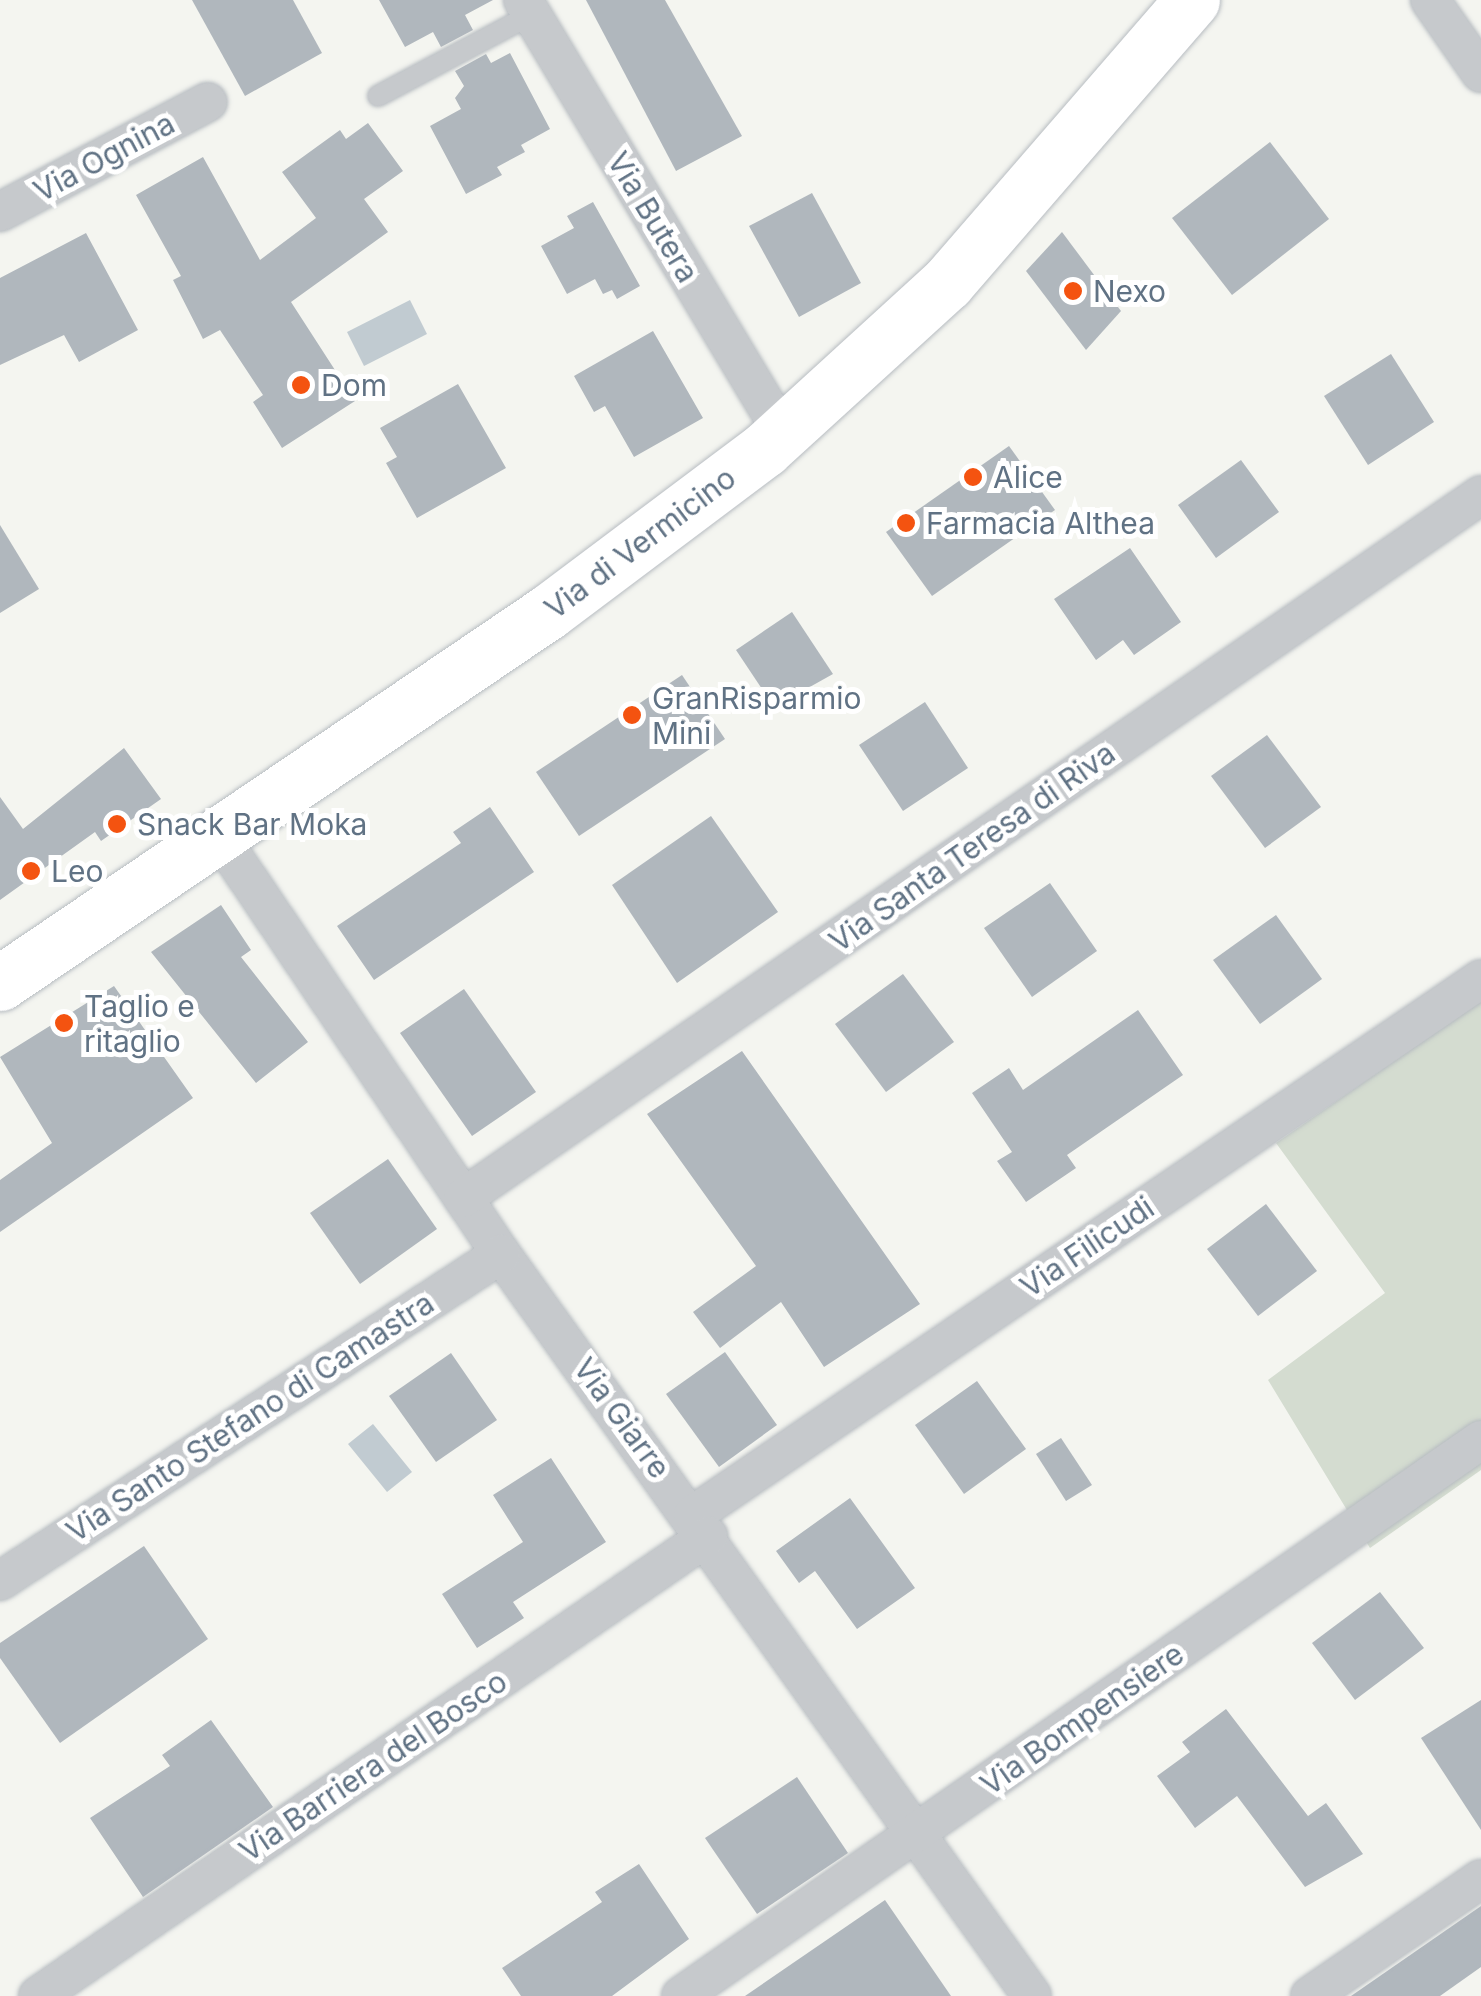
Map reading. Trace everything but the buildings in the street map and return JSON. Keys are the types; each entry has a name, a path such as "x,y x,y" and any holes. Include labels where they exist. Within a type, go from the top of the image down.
{"main road":[{"name":"Via di Vermicino","path":"2,979 548,612 783,433 947,284 1192,0"}],"street":[{"path":"1430,0 1481,73"},
{"name":"Via Butera","path":"528,7 783,433"},
{"name":"Via Ognina","path":"0,212 208,102"},
{"name":"Via Santa Teresa di Riva","path":"463,1198 1481,495"},
{"name":"Via Giarre","path":"219,836 501,1254 701,1526 1032,1996"},
{"name":"Via Filicudi","path":"701,1526 1481,979"},
{"name":"Via Santo Stefano di Camastra","path":"0,1581 501,1254"},
{"name":"Via Bompensiere","path":"681,1996 1481,1440"},
{"name":"Via Barriera del Bosco","path":"38,1996 701,1526"},
{"path":"1310,1996 1481,1879"}],"lane":[{"path":"378,96 528,7"}],"shaded area":[{"path":"410,300 427,334 364,366 347,332"},
{"path":"1481,1001 1481,1470 1370,1548 1268,1380 1385,1293 1276,1143"},
{"path":"373,1424 412,1472 387,1492 348,1444"}],"place":[{"name":"Nexo","path":"1073,291"},
{"name":"Dom","path":"301,385"},
{"name":"Alice","path":"973,477"},
{"name":"Farmacia Althea","path":"906,523"},
{"name":"GranRisparmio Mini","path":"632,715"},
{"name":"Snack Bar Moka","path":"117,824"},
{"name":"Leo","path":"31,871"},
{"name":"Taglio e ritaglio","path":"64,1023"}]}
